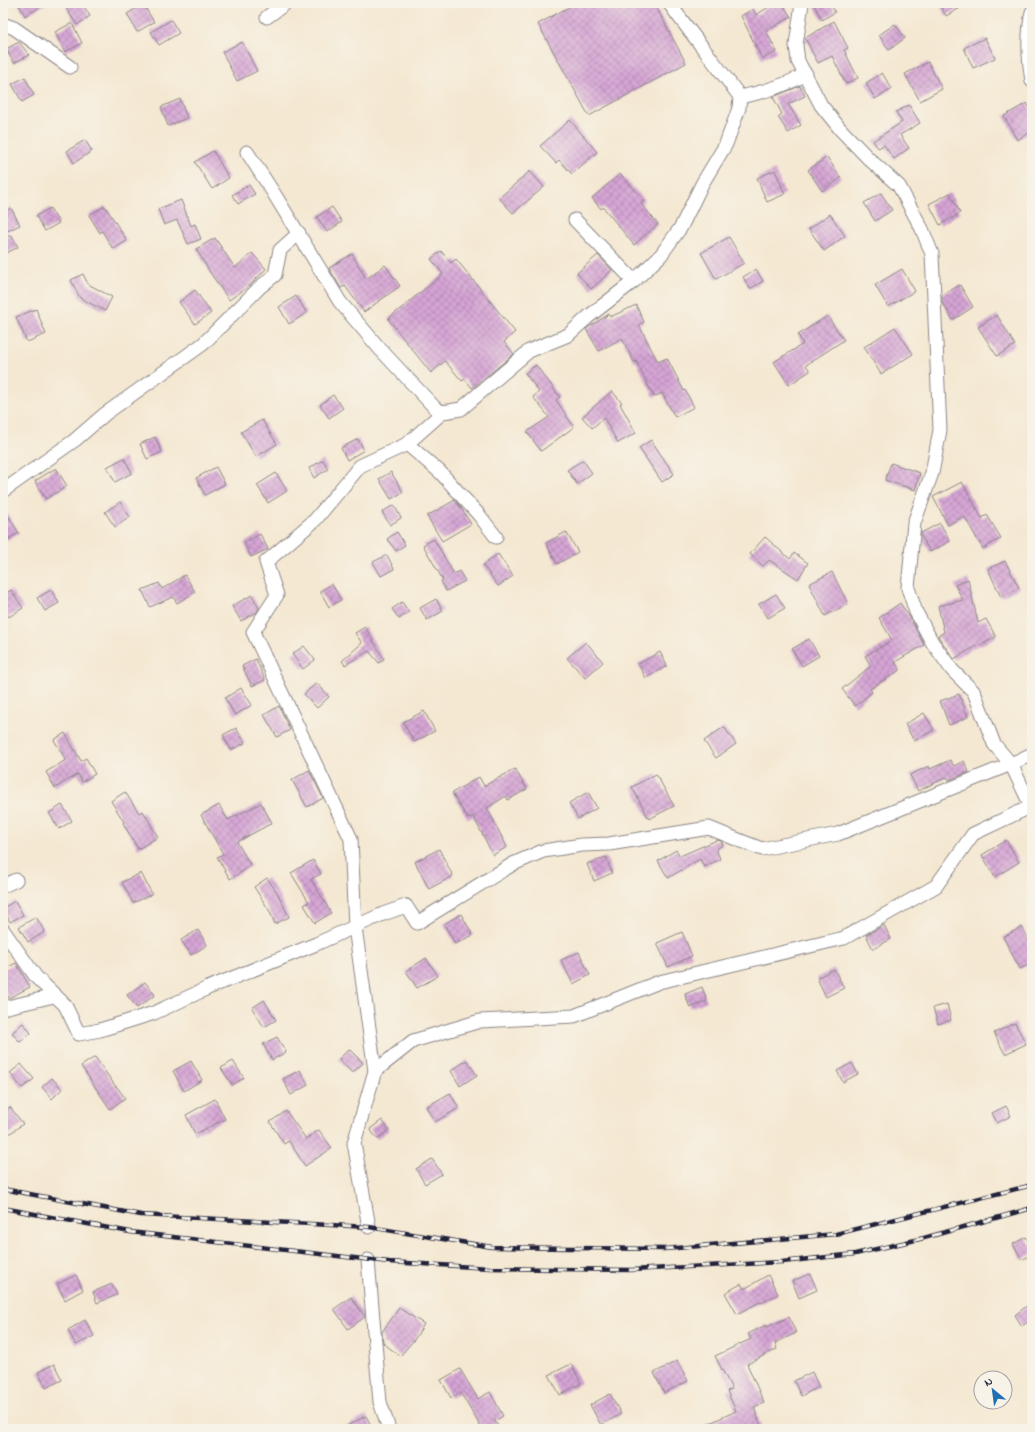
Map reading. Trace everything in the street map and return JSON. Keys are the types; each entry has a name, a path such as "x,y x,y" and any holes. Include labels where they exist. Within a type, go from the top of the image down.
{"street":[{"path":"267,17 286,3"},
{"path":"369,1227 354,1143 375,1071 355,927 351,839 253,632 277,595 266,562 315,520 360,466 407,444 443,412 461,409 529,351 568,335 588,317 634,281 661,254 681,227 702,184 726,144 739,108 740,97 669,3"},
{"path":"375,1071 413,1041 472,1023 480,1021 574,1016 659,982 844,938 936,886 973,834 1032,807 1011,764 994,744 974,692 952,670 932,642 916,612 908,588 914,523 932,473 940,430 932,254 922,229 899,186 840,130 821,105 798,61 796,45 802,3"},
{"path":"1032,12 1028,57 1032,81"},
{"path":"3,24 14,28 70,67"},
{"path":"740,97 767,91 792,82 806,74"},
{"path":"246,152 299,233 340,302 415,388 436,409 443,412"},
{"path":"575,220 634,281"},
{"path":"3,491 75,440 105,414 203,344 260,287 276,275 280,250 299,233"},
{"path":"407,444 440,472 479,515 496,537"},
{"path":"3,930 36,977 65,1005 79,1034 100,1030 154,1013 208,988 316,944 382,914 406,906 417,923 513,864 543,851 582,845 609,844 709,828 741,842 762,848 838,834 1011,764 1032,754"},
{"path":"3,886 16,880"},
{"path":"3,1008 54,996"},
{"path":"368,1260 380,1402 389,1429"}],"building":[{"path":"18,3 47,3 25,16"},
{"path":"73,3 82,3 90,16 77,25 66,8"},
{"path":"576,3 654,3 686,63 589,116 538,24"},
{"path":"775,3 782,3 791,17 766,31 777,52 762,59 741,16 753,9 756,15"},
{"path":"813,3 830,3 835,12 822,20"},
{"path":"946,3 969,3 946,16 940,6"},
{"path":"143,4 154,22 137,32 127,14"},
{"path":"171,20 179,33 159,45 151,32"},
{"path":"834,21 848,48 844,50 858,78 846,84 832,56 818,63 805,38"},
{"path":"72,23 82,43 65,52 55,32"},
{"path":"895,24 905,38 889,50 879,35"},
{"path":"985,38 995,58 973,68 964,48"},
{"path":"19,42 29,55 14,63 6,49"},
{"path":"242,42 257,71 237,81 222,52"},
{"path":"928,62 942,89 920,101 905,74"},
{"path":"882,73 892,89 875,99 866,83"},
{"path":"25,77 34,95 22,102 12,84"},
{"path":"800,86 805,96 788,104 801,125 788,133 778,117 782,114 773,97"},
{"path":"180,99 187,118 168,126 161,107"},
{"path":"1027,103 1032,112 1032,131 1017,140 1004,116"},
{"path":"909,105 920,123 900,135 909,148 894,159 884,145 878,148 873,141 902,122 896,112"},
{"path":"570,120 597,152 572,174 559,160 556,163 540,146"},
{"path":"85,140 92,151 74,163 67,151"},
{"path":"213,151 229,178 212,189 195,162"},
{"path":"827,157 841,178 822,191 808,170"},
{"path":"775,170 785,194 767,202 757,178"},
{"path":"530,171 544,187 513,213 499,198"},
{"path":"620,174 645,200 641,204 658,224 634,245 603,207 601,209 592,198"},
{"path":"249,185 255,194 238,204 232,195"},
{"path":"881,193 892,210 875,221 864,203"},
{"path":"950,193 960,213 940,225 929,204"},
{"path":"181,200 191,226 195,224 201,239 188,244 177,220 164,225 158,209"},
{"path":"105,206 127,241 113,249 102,231 100,233 89,215"},
{"path":"332,207 342,222 327,232 317,217"},
{"path":"11,208 20,225 3,233 3,212"},
{"path":"50,208 59,223 45,231 36,216"},
{"path":"830,214 845,236 824,251 809,229"},
{"path":"11,235 18,247 3,255 3,239"},
{"path":"729,237 744,263 716,279 701,253"},
{"path":"215,238 235,268 252,253 266,269 248,287 229,300 196,249"},
{"path":"441,251 451,263 456,259 515,332 504,342 514,354 472,388 465,379 462,381 445,361 431,373 388,319 443,274 431,259"},
{"path":"352,254 366,279 385,265 400,286 364,312 345,286 341,288 329,268"},
{"path":"598,255 612,270 591,289 577,273"},
{"path":"756,269 763,281 750,289 743,277"},
{"path":"902,269 915,291 888,307 875,285"},
{"path":"83,274 88,284 112,297 105,311 80,298 71,280"},
{"path":"960,285 973,307 953,320 942,302 942,295"},
{"path":"195,290 211,313 195,324 179,302"},
{"path":"296,296 307,313 289,324 279,307"},
{"path":"636,305 644,322 639,325 658,362 667,358 694,407 675,417 662,393 654,397 636,361 634,362 622,338 599,351 586,329 609,314 610,317"},
{"path":"36,309 46,334 27,342 16,317"},
{"path":"997,315 1015,345 997,356 978,327"},
{"path":"827,316 844,340 806,365 810,371 789,385 774,362 803,344 798,335"},
{"path":"895,327 913,354 881,374 864,347"},
{"path":"536,365 560,397 556,400 574,427 541,451 527,432 549,417 533,397 539,392 525,373"},
{"path":"612,391 622,403 620,404 636,433 618,443 604,418 592,428 582,417"},
{"path":"333,395 343,408 329,418 320,405"},
{"path":"262,420 277,444 256,457 241,432"},
{"path":"155,437 162,452 147,459 140,444"},
{"path":"358,439 364,450 347,460 341,448"},
{"path":"651,440 674,474 662,482 639,448"},
{"path":"124,458 132,473 115,482 107,467"},
{"path":"323,460 328,469 314,478 309,468"},
{"path":"583,460 592,473 577,484 567,470"},
{"path":"891,463 920,473 915,490 885,480"},
{"path":"216,467 225,484 205,495 196,478"},
{"path":"56,468 67,486 46,499 35,481"},
{"path":"391,472 403,492 391,499 379,479"},
{"path":"276,473 287,491 268,503 257,485"},
{"path":"962,482 982,518 987,515 1001,538 983,549 964,516 948,525 933,497"},
{"path":"455,500 471,524 442,541 427,516"},
{"path":"120,502 130,517 115,527 105,512"},
{"path":"394,505 401,518 390,525 382,512"},
{"path":"3,507 19,533 3,542"},
{"path":"940,523 950,541 930,552 921,536 921,533"},
{"path":"397,532 405,545 396,551 387,539"},
{"path":"566,532 578,552 557,564 546,543"},
{"path":"260,534 268,549 251,557 244,543"},
{"path":"765,537 790,559 794,553 808,563 798,579 769,560 763,566 750,554"},
{"path":"434,539 454,574 459,571 465,581 446,591 441,581 443,580 423,545"},
{"path":"498,554 513,576 498,586 483,565"},
{"path":"387,555 394,569 381,576 373,562"},
{"path":"1005,561 1019,588 1001,597 988,569"},
{"path":"832,572 848,604 825,616 809,584"},
{"path":"185,575 195,592 177,603 173,597 150,607 142,590 159,583 162,589"},
{"path":"968,579 978,623 986,619 996,637 979,646 978,645 954,659 938,636 944,632 938,606 963,600 955,585"},
{"path":"332,584 341,600 329,607 320,591"},
{"path":"11,590 23,608 9,617 3,609 3,595"},
{"path":"51,590 59,603 45,611 37,598"},
{"path":"776,594 785,608 768,618 759,604"},
{"path":"252,595 259,608 257,612 241,621 232,606"},
{"path":"436,599 443,611 427,620 420,608"},
{"path":"402,602 409,612 399,619 392,609"},
{"path":"900,603 909,616 924,645 895,662 900,670 870,689 872,692 855,706 842,689 871,666 865,656 892,640 879,618"},
{"path":"365,627 384,659 379,663 369,651 345,665 342,661 362,643 355,633"},
{"path":"809,639 819,656 802,666 792,649"},
{"path":"586,642 603,662 585,678 567,658"},
{"path":"304,646 315,660 303,669 292,654"},
{"path":"660,652 667,666 646,678 638,664"},
{"path":"256,659 265,680 252,686 242,666"},
{"path":"317,683 329,697 317,708 304,694"},
{"path":"241,688 252,705 235,715 225,698"},
{"path":"959,694 968,717 949,725 940,701"},
{"path":"279,706 290,730 277,737 264,715"},
{"path":"424,711 435,731 414,742 403,722"},
{"path":"924,713 934,730 914,741 905,724"},
{"path":"724,727 736,744 716,758 704,741"},
{"path":"236,728 245,743 231,750 223,735"},
{"path":"65,733 81,761 86,758 95,774 82,782 78,774 55,788 46,772 66,760 54,740"},
{"path":"950,760 954,766 964,761 969,772 949,780 947,777 918,791 910,775 929,766 930,769"},
{"path":"515,769 527,789 508,800 506,796 487,808 507,847 493,855 473,816 468,819 452,793 479,777 484,786"},
{"path":"309,770 323,798 307,807 292,780"},
{"path":"656,774 674,806 649,819 632,787"},
{"path":"125,792 139,813 143,811 158,837 138,849 111,801"},
{"path":"588,792 597,808 578,819 569,803"},
{"path":"261,803 272,823 237,842 251,866 230,879 217,857 223,854 201,815 219,805 228,820"},
{"path":"62,805 72,821 59,829 49,813"},
{"path":"717,840 721,841 723,845 716,849 720,859 704,867 700,859 668,878 658,861 676,850 680,856"},
{"path":"1006,840 1019,862 995,877 982,855"},
{"path":"439,849 453,876 429,889 415,862"},
{"path":"606,857 612,873 594,881 587,864"},
{"path":"313,860 321,874 311,879 331,913 315,923 304,905 309,902 291,873"},
{"path":"141,873 152,894 133,903 122,882"},
{"path":"267,878 277,892 289,917 275,924 269,910 254,887"},
{"path":"15,901 23,915 10,922 3,908"},
{"path":"461,914 473,935 455,944 444,924"},
{"path":"36,917 45,932 28,942 19,927"},
{"path":"884,925 891,939 873,949 866,935"},
{"path":"1022,927 1032,946 1032,963 1020,969 1003,937"},
{"path":"198,930 207,945 191,955 181,940"},
{"path":"682,932 692,956 668,967 657,943"},
{"path":"579,952 590,975 573,984 561,960"},
{"path":"426,958 438,976 417,988 406,971"},
{"path":"16,963 30,987 9,998 3,988 3,970"},
{"path":"834,969 844,988 826,997 817,978"},
{"path":"145,982 155,995 137,1008 127,995"},
{"path":"702,987 707,1001 690,1008 685,994"},
{"path":"264,1000 276,1020 264,1027 252,1008"},
{"path":"947,1004 951,1020 938,1024 933,1008"},
{"path":"23,1023 31,1033 20,1042 12,1033"},
{"path":"1015,1023 1026,1044 1005,1054 994,1033"},
{"path":"277,1037 286,1052 272,1060 263,1044"},
{"path":"349,1049 363,1063 352,1073 339,1059"},
{"path":"95,1057 125,1098 110,1109 81,1066"},
{"path":"467,1060 477,1075 460,1086 451,1071"},
{"path":"191,1061 202,1080 184,1091 173,1071"},
{"path":"233,1061 244,1078 232,1085 221,1068"},
{"path":"852,1063 858,1074 843,1082 837,1071"},
{"path":"21,1064 34,1079 22,1088 10,1073"},
{"path":"300,1070 308,1085 291,1095 283,1079"},
{"path":"52,1078 62,1089 52,1099 42,1087"},
{"path":"450,1093 459,1108 435,1122 426,1107"},
{"path":"215,1099 225,1119 195,1134 186,1115"},
{"path":"1006,1106 1011,1116 997,1123 992,1113"},
{"path":"10,1107 23,1124 9,1134 3,1126 3,1112"},
{"path":"286,1111 306,1139 319,1130 332,1148 305,1166 289,1141 284,1144 270,1122"},
{"path":"382,1120 389,1130 377,1139 370,1129"},
{"path":"432,1159 442,1174 425,1184 416,1169"},
{"path":"1026,1237 1032,1247 1032,1254 1022,1260 1013,1244"},
{"path":"810,1274 817,1290 799,1298 792,1281"},
{"path":"76,1275 83,1290 65,1300 57,1284"},
{"path":"768,1275 778,1294 737,1314 725,1293 741,1284 744,1289"},
{"path":"112,1284 117,1295 97,1303 93,1292"},
{"path":"351,1297 365,1317 348,1329 334,1309"},
{"path":"1032,1302 1032,1319 1022,1326 1015,1315"},
{"path":"399,1308 424,1324 414,1340 400,1356 383,1343 382,1332"},
{"path":"789,1317 796,1333 775,1343 777,1349 747,1364 764,1403 754,1407 762,1429 697,1429 736,1411 727,1391 732,1389 715,1356 751,1339 748,1334 766,1325 767,1327"},
{"path":"85,1320 94,1336 76,1345 68,1330"},
{"path":"677,1361 688,1381 664,1393 654,1373"},
{"path":"54,1364 62,1380 46,1388 38,1372"},
{"path":"571,1364 581,1383 560,1395 549,1375"},
{"path":"460,1369 478,1399 490,1392 503,1416 494,1421 501,1429 482,1429 460,1392 451,1398 441,1380"},
{"path":"812,1372 819,1387 801,1396 794,1381"},
{"path":"610,1394 621,1414 601,1425 590,1405"},
{"path":"366,1416 373,1429 341,1429"}],"railway":[{"path":"3,1189 141,1215 369,1227 492,1247 665,1249 836,1234 1032,1185"},
{"path":"3,1208 130,1232 389,1262 490,1268 631,1270 782,1262 855,1254 924,1238 1032,1208"}]}
